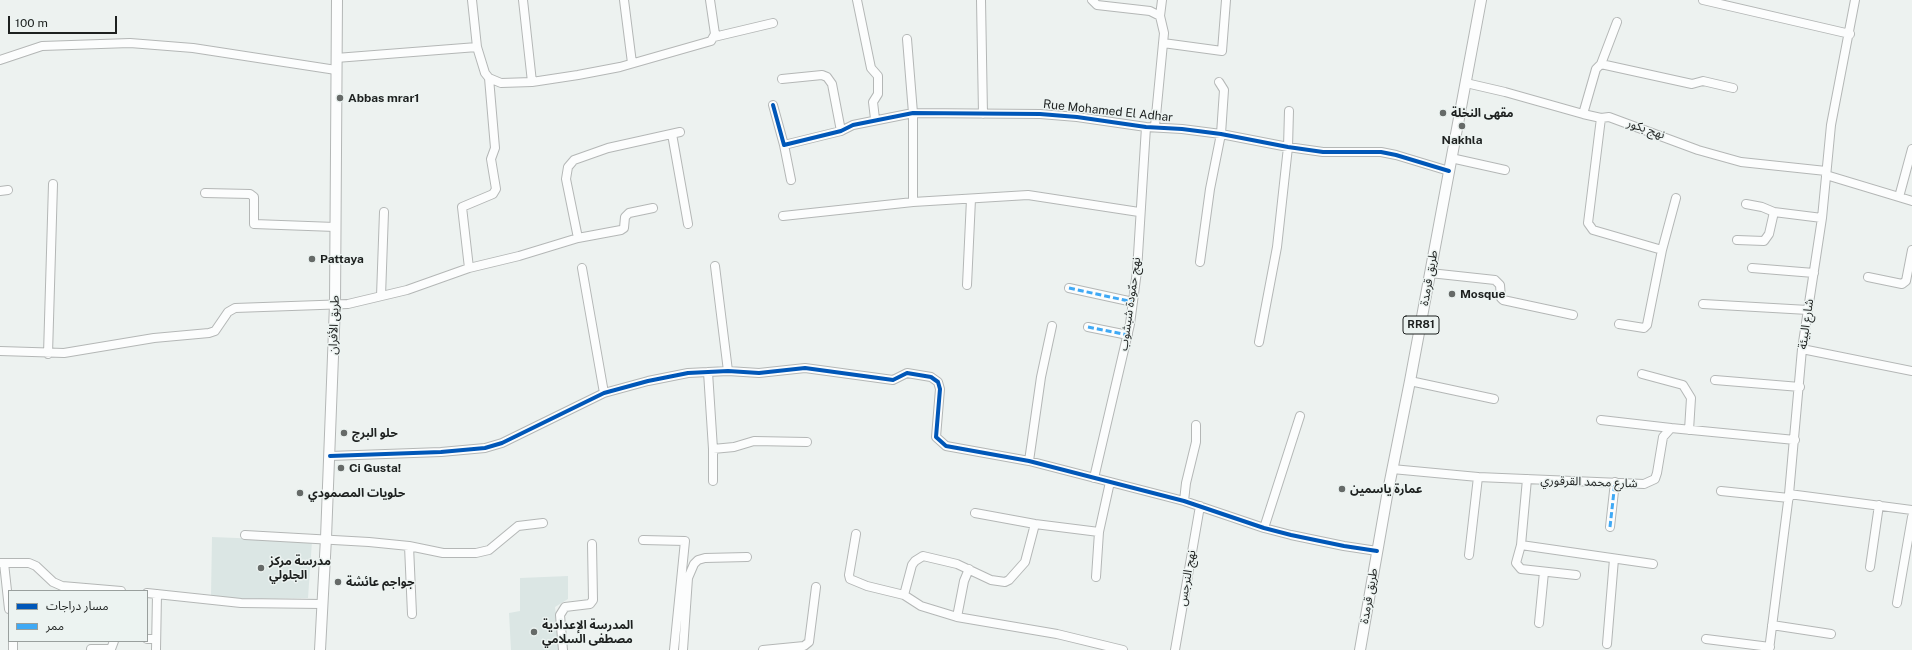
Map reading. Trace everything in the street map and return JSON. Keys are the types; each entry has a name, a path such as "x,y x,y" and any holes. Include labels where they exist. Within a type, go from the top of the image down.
{"main road":[{"name":"طريق الأفران","path":"320,650 330,456 334,304 337,0"},
{"name":"طريق قرمدة","path":"1360,650 1392,469 1481,0"}],"street":[{"path":"469,268 462,207 493,194 496,189 491,159 495,148 489,78 482,68 477,47 472,0"},
{"path":"523,0 532,82"},
{"path":"624,0 632,63"},
{"path":"710,0 714,37"},
{"path":"857,0 871,68 878,76 878,94 873,102 875,120"},
{"path":"982,0 983,114"},
{"path":"1092,0 1097,5 1150,11 1160,16"},
{"path":"1155,126 1164,33 1160,16 1162,0"},
{"path":"1163,43 1222,51 1226,0"},
{"path":"1703,0 1850,34"},
{"name":"شارع البيئة","path":"1769,649 1789,496 1800,387 1802,350 1822,218 1831,125 1856,0"},
{"path":"1583,114 1596,69 1601,64 1617,22"},
{"path":"489,78 501,83 532,82 578,75 632,63 699,45 711,41 714,37 773,24"},
{"path":"908,39 913,113 912,202"},
{"path":"0,60 42,46 130,43 193,48 336,70"},
{"path":"336,58 477,47"},
{"path":"1601,64 1692,84 1703,80 1733,88"},
{"path":"782,79 822,75 827,77 832,84 841,131"},
{"path":"1200,262 1210,189 1221,134 1224,90 1220,82"},
{"name":"نهج بكور","path":"1466,84 1505,92 1583,114 1601,118 1609,117 1620,120 1698,150 1741,162 1826,173 1912,201"},
{"path":"773,105 784,145 791,180"},
{"path":"1259,342 1277,247 1288,147 1289,111"},
{"name":"Rue Mohamed El Adhar","path":"784,145 841,131 853,125 913,113 1056,115 1146,127 1155,126 1221,134 1323,152 1381,152 1409,158 1449,171"},
{"path":"1601,118 1588,223 1593,230 1662,250"},
{"name":"نهج حمّودة شبشوب","path":"1094,478 1128,335 1133,302 1137,270 1139,212 1143,188 1146,127"},
{"path":"578,238 566,179 568,167 574,160 608,148 676,133 688,224"},
{"path":"1899,197 1912,149"},
{"path":"1451,158 1505,170"},
{"path":"48,354 53,184"},
{"path":"204,193 250,194 254,197 254,224 335,227"},
{"path":"783,216 912,202 1028,195 1139,212"},
{"path":"1619,324 1646,327 1662,250 1676,198"},
{"path":"967,286 971,199"},
{"path":"1746,204 1762,207 1774,212 1822,218"},
{"path":"0,351 48,354 82,351 154,338 209,333 215,331 228,312 235,308 348,304 407,290 469,268 519,256 578,238 621,230 624,228 625,217 629,212 653,208"},
{"path":"381,296 384,212"},
{"path":"1737,240 1764,241 1769,234 1774,212"},
{"path":"1868,277 1902,284 1906,281 1912,250"},
{"path":"715,266 728,371"},
{"path":"582,268 604,393"},
{"path":"1752,268 1814,273"},
{"path":"1430,273 1495,280 1500,285 1500,298 1503,300 1573,315"},
{"path":"1069,288 1133,302"},
{"path":"1702,304 1808,310"},
{"path":"1029,461 1042,377 1052,326"},
{"path":"1088,327 1128,335"},
{"path":"1802,350 1912,371"},
{"path":"330,456 441,452 485,448 502,443 604,393 655,379 688,373 728,371 759,373 805,368 893,380 904,373 931,377 938,382 940,389 935,433 937,440 952,448 1029,461 1184,501 1264,528 1344,546 1377,551"},
{"path":"708,372 714,449 714,482"},
{"path":"1642,374 1683,385 1691,398 1689,430"},
{"path":"1410,380 1494,399"},
{"path":"1715,380 1800,387"},
{"path":"1264,528 1300,416"},
{"path":"1601,420 1795,440"},
{"path":"1184,501 1186,484 1196,442 1196,425"},
{"name":"شارع محمد القرقوري","path":"1392,469 1478,477 1644,484 1654,479 1657,473 1663,437 1671,428"},
{"path":"714,449 734,447 754,441 807,442"},
{"path":"1468,555 1478,477"},
{"path":"1527,479 1521,545 1516,564 1521,569 1576,575"},
{"path":"1096,577 1099,532 1110,482"},
{"path":"1610,527 1615,482"},
{"path":"1721,491 1789,496 1879,505 1912,510"},
{"path":"1870,567 1879,505"},
{"name":"نهج النرجس","path":"1175,650 1200,506"},
{"path":"975,513 1035,524 1099,532"},
{"path":"1897,603 1912,517"},
{"path":"245,535 326,538 409,546 444,553 476,553 489,550 518,526 544,523"},
{"path":"904,595 912,565 920,557 929,557 969,569 991,580 999,582 1009,580 1025,562 1035,524"},
{"path":"856,534 849,575 850,579 868,586 904,595 921,606 957,617 1057,634 1123,650"},
{"path":"643,540 685,541 674,650"},
{"path":"563,650 560,616 565,607 590,604 593,600 592,544"},
{"path":"1521,545 1653,564"},
{"path":"409,546 412,614"},
{"path":"683,650 688,578 694,564 698,560 705,558 747,557"},
{"path":"1607,644 1614,559"},
{"path":"8,602 2,563 30,563 36,566 53,582 62,586 109,590"},
{"path":"957,617 964,581 969,569"},
{"path":"1539,623 1544,572"},
{"path":"764,650 804,646 809,642 816,587"},
{"path":"148,593 241,603 322,604"},
{"path":"156,650 151,639 157,594"},
{"path":"1772,625 1831,634"},
{"path":"1706,639 1769,649"},
{"path":"92,649 111,649 114,642"}],"shaded area":[{"name":"مدرسة مركز الجلولي","path":"212,537 312,541 308,598 242,599 211,596"},
{"name":"المدرسة الإعدادية مصطفى السلامي","path":"568,576 568,599 555,607 560,650 511,650 509,613 520,611 520,578"}],"marked path":[{"path":"1069,288 1133,302"},
{"path":"1088,327 1128,335"},
{"path":"1610,527 1615,482"}],"cycle path":[{"path":"773,105 784,145 841,131 853,125 913,113 1040,114 1077,117 1146,127 1182,129 1221,134 1323,152 1381,152 1449,171"},
{"path":"330,456 441,452 485,448 502,443 604,393 648,381 688,373 728,371 759,373 805,368 893,380 907,373 931,377 938,382 940,389 936,437 946,446 1029,461 1184,501 1264,528 1291,535 1377,551"}],"place":[{"name":"Abbas mrar1","path":"340,98"},
{"name":"مقهى النخلة","path":"1443,113"},
{"name":"Nakhla","path":"1462,126"},
{"name":"Pattaya","path":"312,259"},
{"name":"Mosque","path":"1452,294"},
{"name":"حلو البرج","path":"344,433"},
{"name":"Ci Gusta!","path":"341,468"},
{"name":"عمارة ياسمين","path":"1342,489"},
{"name":"حلويات المصمودي","path":"300,493"},
{"name":"مدرسة مركز الجلولي","path":"261,568"},
{"name":"جواجم عائشة","path":"338,582"},
{"name":"المدرسة الإعدادية مصطفى السلامي","path":"534,632"}]}
